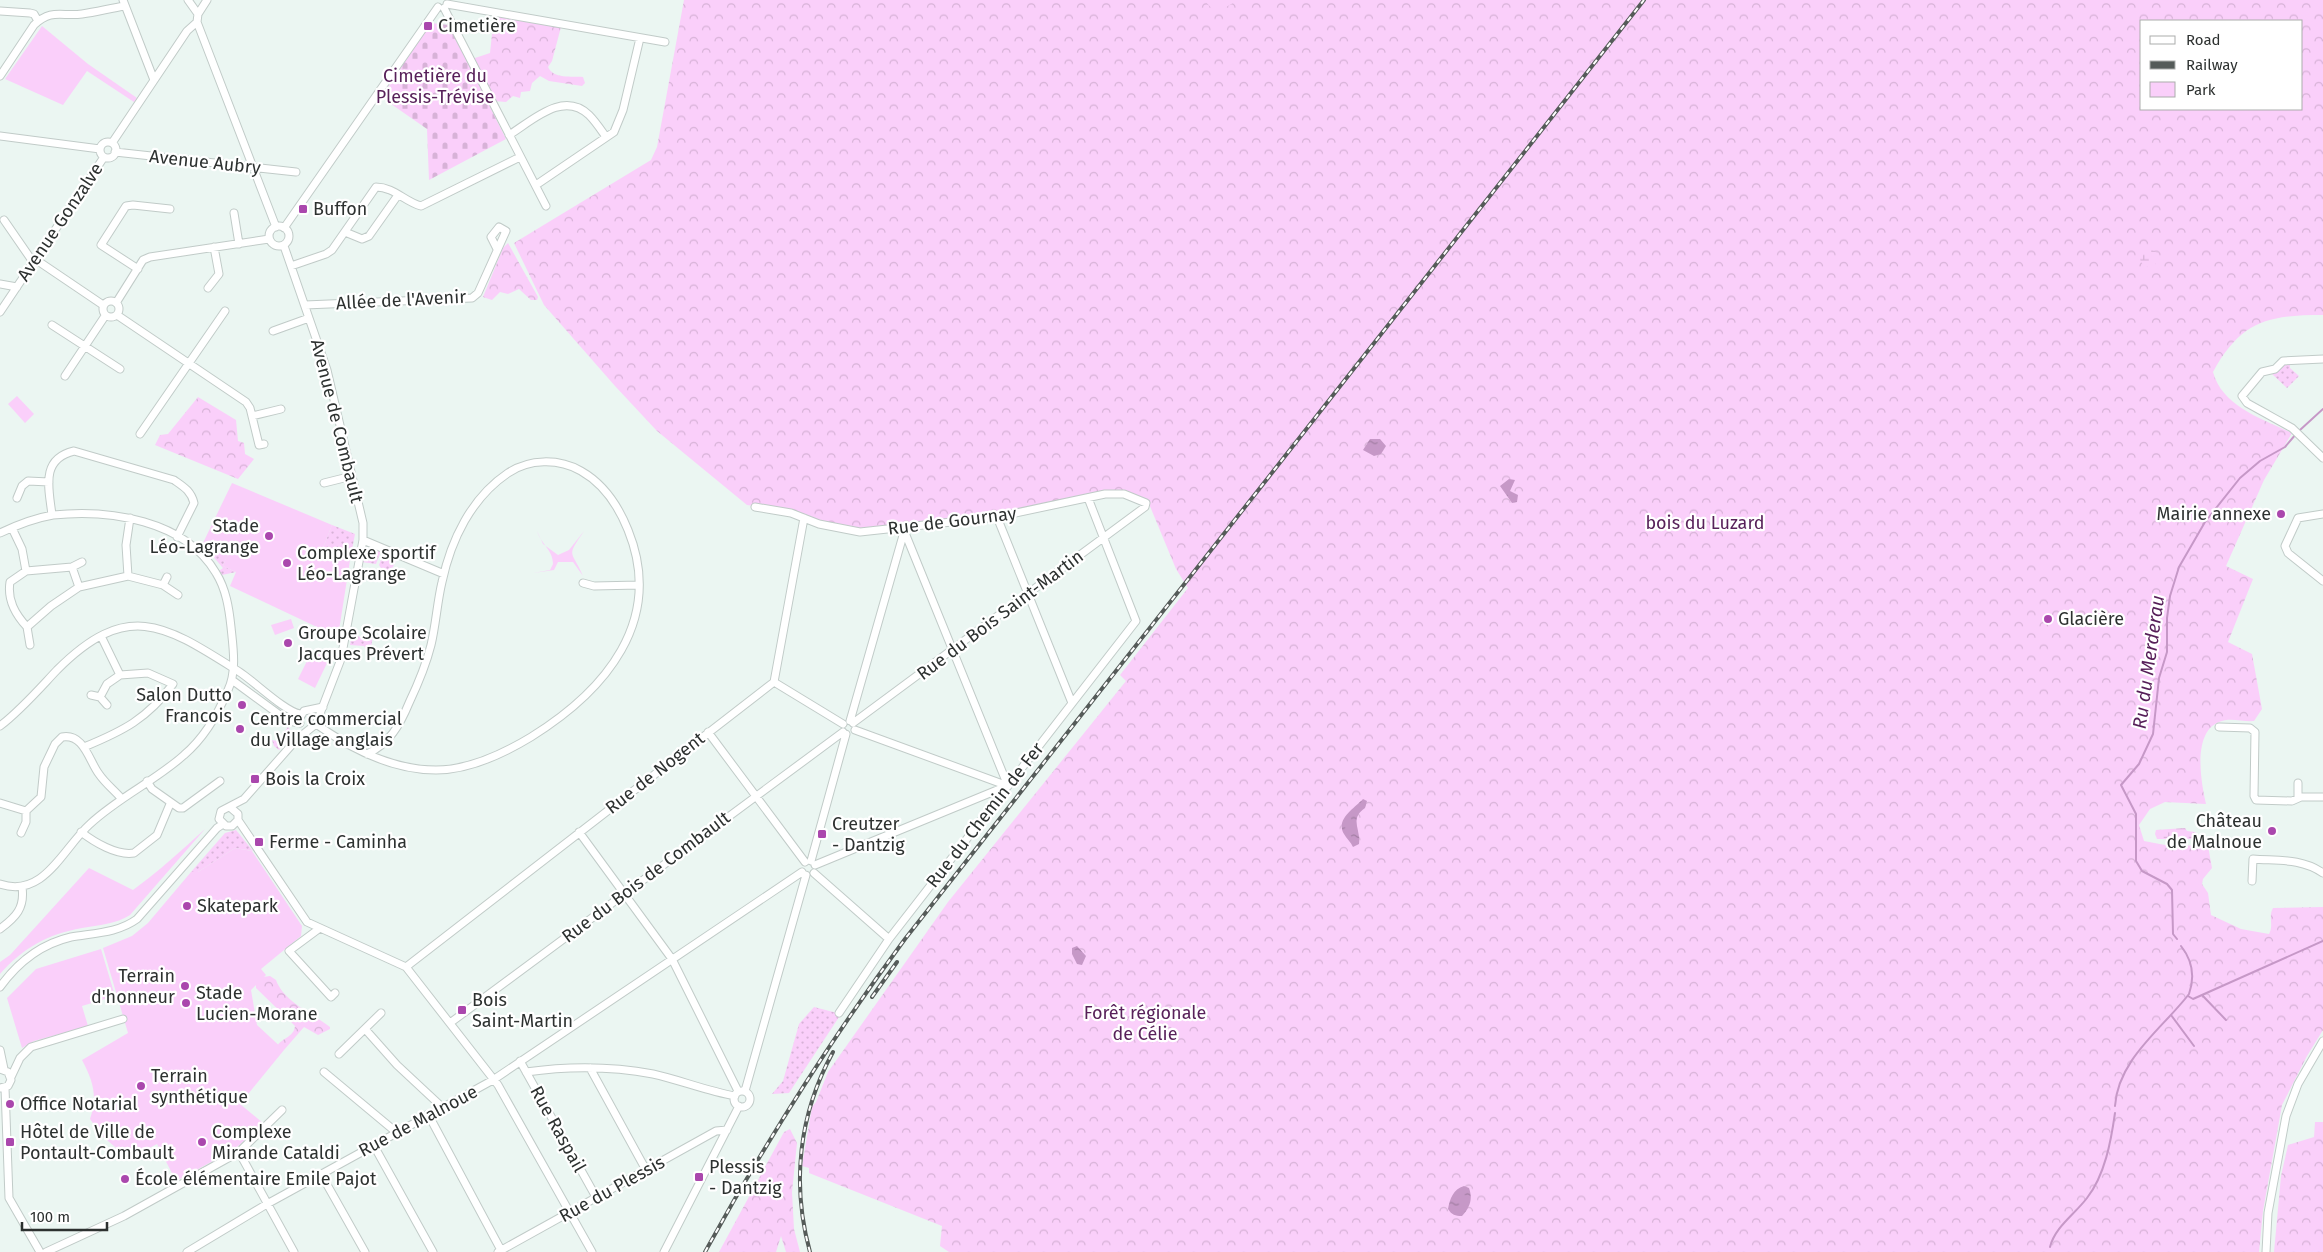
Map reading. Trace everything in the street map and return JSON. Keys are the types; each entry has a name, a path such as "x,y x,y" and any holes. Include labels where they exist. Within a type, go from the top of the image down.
{"street":[{"path":"188,0 197,18 276,227"},
{"name":"Avenue Gonzalve","path":"112,143 197,18 207,0"},
{"path":"0,76 38,21 52,14 78,14 124,3 154,80"},
{"path":"443,4 666,42"},
{"path":"443,4 546,206"},
{"path":"284,228 443,4"},
{"path":"0,11 34,14 38,21"},
{"path":"536,185 614,132 620,123 640,38"},
{"path":"509,135 550,108 559,106 582,110 589,115 606,138"},
{"path":"0,136 100,149"},
{"path":"104,142 112,143 115,152 112,157 104,157 100,149 104,142"},
{"name":"Avenue Aubry","path":"115,152 296,172"},
{"name":"Avenue Gonzalve","path":"0,312 104,157"},
{"path":"291,266 326,254 345,232 376,187 387,187 412,203 421,206 520,157"},
{"path":"345,232 362,239 369,236 398,194"},
{"path":"138,269 101,245 126,206 133,204 170,209"},
{"path":"234,213 239,244"},
{"path":"4,220 34,261 103,305 105,316 65,376"},
{"path":"269,239 271,230 276,227 284,228"},
{"path":"269,239 276,246 284,246 289,238 284,228"},
{"path":"116,302 143,260 269,239"},
{"name":"Avenue de Combault","path":"244,799 323,707 341,659 363,540 363,523 327,370 284,246"},
{"path":"208,288 219,274 214,248"},
{"name":"Allée de l'Avenir","path":"305,305 472,298 478,293 497,249"},
{"path":"0,284 16,287"},
{"path":"103,305 107,302 116,302"},
{"path":"116,302 119,310 117,315"},
{"path":"140,434 225,311"},
{"path":"105,316 113,317 117,315"},
{"path":"117,315 246,402 252,416 259,445 264,444"},
{"path":"273,331 309,318"},
{"path":"52,325 120,369"},
{"path":"2323,359 2284,360 2275,368 2264,371 2243,393 2243,398 2248,403 2292,428 2323,458"},
{"path":"252,416 281,409"},
{"path":"52,515 49,482 54,462 65,453 74,451 174,480 192,494 194,503 178,537"},
{"path":"232,680 292,722 309,724 367,754 378,758 412,768 447,770 467,766 503,753 545,728 583,699 610,670 631,631 639,584 638,561 633,540 619,509 607,492 593,478 577,468 550,461 529,464 512,470 484,492 458,532 444,574 434,633 424,669 402,719 382,746 378,758"},
{"path":"324,483 352,476"},
{"path":"17,498 22,486 28,481 49,482"},
{"name":"Rue de Gournay","path":"755,507 791,513 860,532 904,530 997,517 1029,512 1088,498 1124,494 1144,502 1146,506"},
{"path":"1088,498 1104,538"},
{"name":"Rue du Bois Saint-Martin","path":"853,724 1146,506"},
{"path":"0,533 52,515 90,513 130,518 178,537 207,560 220,581 229,614 234,668 232,680 213,719 197,742 184,756 121,798 81,832 45,876 37,882 22,887 0,884"},
{"path":"2323,514 2298,518 2285,546 2288,553 2323,581"},
{"path":"997,517 1072,703"},
{"path":"128,576 126,545 130,518"},
{"path":"804,518 774,682 843,724 853,724 1008,786"},
{"path":"12,528 22,549 26,571"},
{"path":"904,530 1008,786"},
{"path":"853,724 904,530"},
{"name":"Rue du Chemin de Fer","path":"839,1013 889,939 1136,622 1104,538"},
{"path":"363,540 444,574"},
{"path":"30,645 27,627 19,618 8,592 10,582 26,571 72,567 82,562"},
{"path":"72,567 79,587"},
{"path":"27,627 51,606 79,587 128,576 163,585 178,595"},
{"path":"163,585 167,577"},
{"path":"583,583 594,586 639,584"},
{"path":"0,726 76,652 101,636 127,626 157,628 201,646 288,708 300,714 309,724"},
{"path":"101,636 120,675"},
{"path":"84,747 137,722 156,706 173,684 148,673 120,675 106,684 100,697"},
{"name":"Rue de Nogent","path":"406,967 774,682"},
{"path":"262,701 262,694 268,692"},
{"path":"91,695 100,697 107,705"},
{"path":"300,714 307,710 312,711 323,707"},
{"path":"285,718 288,708"},
{"path":"309,724 312,711"},
{"path":"0,718 10,718"},
{"path":"739,1106 736,1103 809,868 845,733 843,724"},
{"name":"Rue du Bois de Combault","path":"450,1023 754,796 845,733 852,734 853,724"},
{"path":"2219,727 2250,728 2255,732 2254,796 2256,800 2292,801 2298,798 2323,797"},
{"path":"708,732 809,868 889,939"},
{"path":"21,833 26,822 26,811 41,797 44,768 58,740 70,737 84,747 99,775 121,798"},
{"path":"367,754 382,746"},
{"path":"146,781 152,789 170,804 183,808 220,781"},
{"path":"2298,783 2298,798"},
{"path":"494,1080 809,868 1008,786"},
{"path":"0,987 24,960 41,948 61,940 120,928 137,919 216,829 221,822 223,809 232,808 244,799"},
{"path":"221,822 232,826 238,817 244,799"},
{"path":"0,803 26,811"},
{"path":"81,832 92,840 118,851 134,853 157,835 170,804"},
{"path":"232,808 307,922 406,967 494,1080 592,1252"},
{"path":"0,980 15,963 39,945 62,936 116,925 137,914 221,822"},
{"path":"579,832 625,892 672,959 739,1093"},
{"path":"2252,882 2253,859 2291,860 2310,865 2323,873"},
{"path":"0,929 19,912 23,900 22,887"},
{"path":"304,940 307,935 307,922"},
{"path":"320,928 289,951 331,997 336,993"},
{"path":"339,1054 381,1013"},
{"path":"40,1252 9,1198 3,1088 10,1083 20,1058 30,1047 123,1019"},
{"path":"365,1029 397,1065 442,1107"},
{"path":"2266,1252 2268,1213 2286,1116 2298,1084 2323,1041"},
{"path":"0,1050 2,1069 11,1077"},
{"name":"Rue Raspail","path":"520,1061 596,1197"},
{"path":"526,1072 557,1068 590,1068 653,1074 749,1094 750,1101 744,1106 739,1106"},
{"path":"590,1068 646,1170"},
{"path":"324,1072 396,1132"},
{"name":"Rue de Malnoue","path":"187,1252 266,1204 428,1114 494,1080"},
{"path":"664,1252 739,1106"},
{"path":"46,1252 124,1216 239,1152 282,1110"},
{"path":"428,1114 500,1251"},
{"name":"Rue du Plessis","path":"500,1251 716,1131 727,1130"},
{"path":"374,1144 433,1252"},
{"path":"239,1152 294,1252"},
{"path":"321,1174 364,1252"}],"green space":[{"name":"bois du Luzard","path":"684,0 2323,0 2323,315 2287,317 2258,324 2234,342 2213,372 2218,384 2234,403 2256,417 2292,433 2264,480 2226,566 2253,579 2228,642 2252,654 2262,709 2254,721 2232,720 2219,722 2210,728 2205,736 2200,759 2206,804 2165,802 2150,809 2139,825 2144,841 2165,845 2208,846 2212,868 2203,879 2202,884 2208,893 2211,915 2241,929 2269,934 2273,908 2323,907 2323,1030 2307,1056 2282,1105 2263,1211 2259,1252 949,1252 940,1246 942,1226 809,1173 809,1168 802,1166 812,1107 816,1102 828,1072 948,902 1126,681 1120,675 1188,588 1176,569 1147,499 1122,492 1094,493 978,517 858,530 816,521 794,511 747,505 657,431 615,386 544,305 514,243 651,160 657,147"},
{"path":"1204,0 1238,0 1216,13"},
{"path":"494,15 561,27 552,61 548,67 550,71 558,75 583,77 585,83 582,86 549,81 540,76 532,83 530,91 521,92 520,98 513,96 506,102 494,101 472,59 490,53"},
{"name":"Cimetière du Plessis-Trévise","path":"431,23 449,25 506,139 429,180 427,129 381,97"},
{"path":"42,26 88,64 137,98 134,102 87,71 63,105 5,79"},
{"path":"508,243 538,297 537,300 531,300 519,289 508,294 500,292 492,300 483,297 503,248"},
{"path":"2145,249 2153,249 2158,254 2156,265 2145,267 2140,262 2140,254"},
{"path":"2285,363 2290,363 2290,368 2299,376 2287,388 2271,373"},
{"path":"17,396 34,414 25,423 8,404"},
{"path":"198,397 236,420 238,441 244,443 245,454 254,459 238,479 155,445 160,435 168,434"},
{"name":"Complexe sportif Léo-Lagrange","path":"232,483 332,525 323,548 350,560 338,637 230,586 236,572 223,566 228,553 203,543"},
{"path":"332,525 355,534 350,560 323,548"},
{"path":"584,531 572,554 583,576 573,562 558,562 554,570 533,573 550,570 553,564 546,546 558,555 569,550"},
{"path":"203,543 228,553 223,566 236,572 222,575 219,571 223,568 204,546 201,549 199,548"},
{"path":"368,548 381,551 376,564 362,562"},
{"path":"383,555 396,561 387,578 379,565"},
{"path":"291,619 294,628 275,635 271,625"},
{"path":"352,634 363,638 373,634 370,656 364,646 350,645"},
{"path":"312,651 329,659 315,688 298,679"},
{"path":"288,727 293,733 279,750 274,746 272,740 277,741"},
{"path":"2185,828 2187,831 2195,832 2200,837 2198,839 2157,839 2155,834 2156,830"},
{"path":"205,829 130,915 113,922 47,938 27,950 0,974 0,962 10,955 89,868 133,890"},
{"path":"236,830 253,851 235,848 198,872 191,872 225,833"},
{"name":"Stade Lucien-Morane","path":"235,848 252,851 302,926 301,936 261,969 266,975 251,990 257,1025 284,1050 240,1104 263,1123 235,1149 176,1181 157,1144 136,1155 126,1156 102,1136 90,1119 94,1096 89,1075 82,1060 128,1033 103,948 132,936 148,923 191,872 198,872"},
{"path":"101,949 115,996 82,1006 88,1026 34,1041 22,1048 7,998 36,969"},
{"path":"270,976 276,980 285,995 330,1027 330,1029 318,1035 304,1027 284,1050 276,1048 290,1036 295,1026 256,988 256,982 263,977"},
{"path":"814,1007 841,1014 789,1093 772,1094 783,1081 799,1024"},
{"path":"2315,1122 2323,1122 2323,1252 2274,1252 2281,1176 2288,1145 2314,1137"},
{"path":"790,1129 797,1143 792,1192 794,1229 800,1252 786,1252 781,1236 776,1252 719,1252 784,1132"}],"water":[{"path":"1370,439 1380,439 1386,446 1381,454 1374,456 1363,450"},
{"path":"1509,479 1515,480 1510,491 1518,495 1517,502 1512,503 1500,486"},
{"path":"1363,799 1367,801 1357,820 1359,844 1353,847 1344,834 1342,823 1347,814"},
{"path":"1077,946 1086,956 1082,965 1077,964 1072,954 1072,948"},
{"path":"1464,1186 1469,1188 1470,1203 1462,1216 1452,1214 1448,1209 1453,1195 1457,1189"}],"waterway":[{"name":"Ru du Merderau","path":"2300,430 2323,409"},
{"name":"Ru du Merderau","path":"2177,939 2173,934 2172,890 2167,884 2142,871 2136,861 2136,814 2121,785 2139,764 2153,734 2159,678 2167,652 2167,618 2170,596 2179,567 2205,522 2240,478 2260,461 2285,447 2296,434"},
{"path":"2188,996 2193,999 2323,941"},
{"name":"Ru du Merderau","path":"2115,1106 2118,1089 2124,1073 2133,1059 2143,1045 2189,994 2192,975 2188,957 2181,946"},
{"path":"2202,995 2226,1020"},
{"path":"2171,1015 2194,1046"},
{"name":"Ru du Merderau","path":"2050,1247 2056,1233 2087,1198 2098,1179 2109,1146 2115,1113"}],"railway":[{"path":"705,1252 775,1131 825,1053 905,939 1644,0"},
{"path":"872,997 897,962"},
{"path":"810,1252 801,1200 802,1149 812,1100 833,1052"}],"place":[{"name":"Cimetière","path":"428,26"},
{"name":"Buffon","path":"303,209"},
{"name":"Mairie annexe","path":"2281,514"},
{"name":"Stade Léo-Lagrange","path":"269,536"},
{"name":"Complexe sportif Léo-Lagrange","path":"287,563"},
{"name":"Glacière","path":"2048,619"},
{"name":"Groupe Scolaire Jacques Prévert","path":"288,643"},
{"name":"Salon Dutto Francois","path":"242,705"},
{"name":"Centre commercial du Village anglais","path":"240,729"},
{"name":"Bois la Croix","path":"255,779"},
{"name":"Château de Malnoue","path":"2272,831"},
{"name":"Creutzer - Dantzig","path":"822,834"},
{"name":"Ferme - Caminha","path":"259,842"},
{"name":"Skatepark","path":"187,906"},
{"name":"Terrain d'honneur","path":"185,986"},
{"name":"Stade Lucien-Morane","path":"186,1003"},
{"name":"Bois Saint-Martin","path":"462,1010"},
{"name":"Terrain synthétique","path":"141,1086"},
{"name":"Office Notarial","path":"10,1104"},
{"name":"Hôtel de Ville de Pontault-Combault","path":"10,1142"},
{"name":"Complexe Mirande Cataldi","path":"202,1142"},
{"name":"Plessis - Dantzig","path":"699,1177"},
{"name":"École élémentaire Emile Pajot","path":"125,1179"}],"park label":[{"name":"Forêt régionale de Célie","path":"1145,1023"}]}
